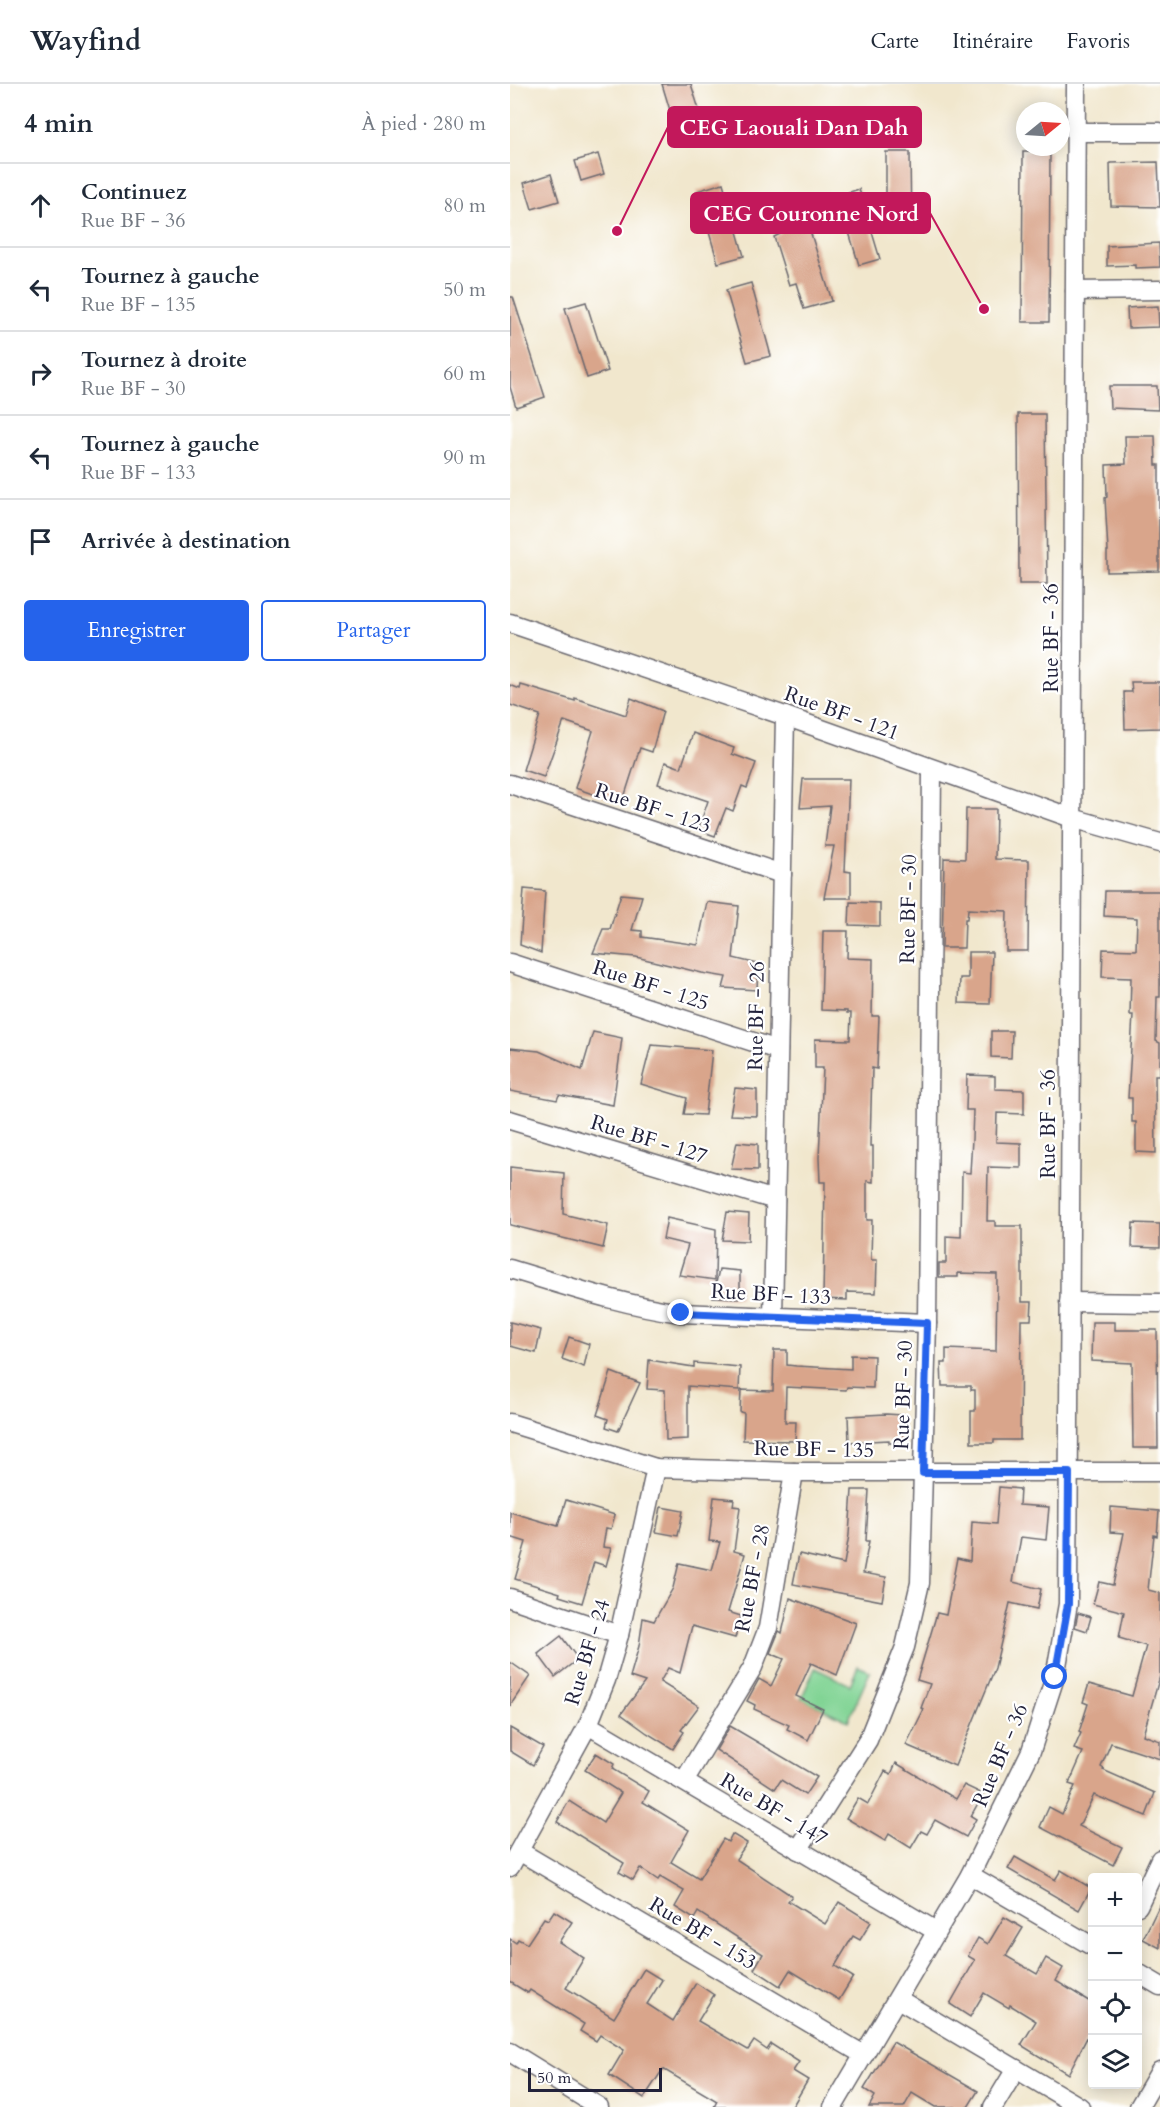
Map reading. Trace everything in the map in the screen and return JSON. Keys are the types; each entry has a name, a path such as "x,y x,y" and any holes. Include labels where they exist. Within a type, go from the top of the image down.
{"street":[{"name":"Rue BF - 36","path":"833,2107 969,1875 1031,1751 1055,1677 1068,1604 1076,84"},
{"path":"1076,132 1160,132"},
{"path":"1075,291 1160,290"},
{"name":"Rue BF - 121","path":"510,623 784,716 1072,818 1160,843"},
{"name":"Rue BF - 26","path":"773,1317 784,716"},
{"name":"Rue BF - 30","path":"798,1850 868,1740 905,1647 920,1583 927,1323 932,768"},
{"name":"Rue BF - 123","path":"510,784 782,874"},
{"name":"Rue BF - 125","path":"510,963 778,1050"},
{"name":"Rue BF - 127","path":"510,1120 776,1200"},
{"name":"Rue BF - 133","path":"510,1269 649,1309 681,1313 927,1323"},
{"path":"1070,1302 1160,1303"},
{"name":"Rue BF - 135","path":"510,1423 656,1468 794,1472 1160,1472"},
{"name":"Rue BF - 24","path":"510,1867 588,1725 606,1680 619,1635 656,1468"},
{"name":"Rue BF - 28","path":"684,1781 753,1667 768,1628 794,1472"},
{"path":"510,1598 619,1635"},
{"name":"Rue BF - 147","path":"588,1725 936,1931"},
{"name":"Rue BF - 153","path":"519,1851 864,2055"},
{"path":"1142,1896 1160,1859"},
{"path":"969,1875 1088,1944"},
{"path":"1142,1976 1160,1986"},
{"path":"898,1998 1080,2107"},
{"path":"510,2052 599,2107"},
{"path":"993,2107 1016,2069"},
{"path":"1139,2107 1160,2072"}],"green space":[{"path":"858,1666 870,1672 848,1721 801,1699 815,1668 850,1685"}],"building":[{"path":"662,84 691,84 703,122 676,130"},
{"path":"886,152 910,152 911,228 886,228"},
{"path":"598,154 604,174 581,181 575,161"},
{"path":"1023,156 1050,156 1049,322 1022,322"},
{"path":"1158,162 1160,207 1111,206 1110,163"},
{"path":"551,174 559,201 532,209 524,183"},
{"path":"723,183 744,256 718,263 697,191"},
{"path":"859,189 880,259 859,265 838,196"},
{"path":"802,205 832,301 804,309 796,283 789,285 774,237 780,234 774,214"},
{"path":"1159,243 1160,267 1107,266 1107,246"},
{"path":"751,283 771,356 747,362 726,290"},
{"path":"510,297 513,297 545,397 516,407 510,387"},
{"path":"586,302 608,371 587,378 565,308"},
{"path":"1158,306 1159,327 1128,328 1127,308"},
{"path":"1109,386 1157,386 1158,410 1110,408"},
{"path":"1018,414 1045,414 1047,584 1019,584"},
{"path":"1125,436 1155,436 1156,465 1159,465 1159,571 1107,572 1106,465 1126,464"},
{"path":"1131,682 1160,682 1160,728 1125,729 1124,692 1132,692"},
{"path":"510,685 520,689 521,685 575,701 575,698 626,715 631,698 663,711 652,752 640,748 622,804 575,788 593,731 564,721 544,777 523,770 540,715 510,705"},
{"path":"693,733 734,748 732,754 756,763 747,788 742,786 733,811 726,808 715,836 698,830 708,801 658,784 665,762 681,768"},
{"path":"803,779 849,779 845,871 851,872 851,898 824,898 834,846 825,846 830,806 800,808"},
{"path":"966,809 996,809 995,859 1029,860 1028,951 1006,951 1007,911 968,909 967,919 965,919 964,948 942,948 944,858 965,859"},
{"path":"524,889 545,891 541,953 520,945"},
{"path":"1105,891 1160,891 1160,997 1157,997 1156,1041 1160,1043 1160,1075 1155,1075 1156,1153 1136,1152 1136,1122 1132,1122 1132,1098 1128,1098 1133,1015 1130,1015 1131,978 1102,977 1103,949 1136,950 1137,918 1104,916"},
{"path":"621,894 642,896 632,930 642,931 642,937 698,945 707,902 739,906 733,958 758,964 757,990 723,988 726,977 636,957 593,953 603,929 610,929"},
{"path":"850,902 880,903 880,926 849,925"},
{"path":"823,931 848,931 847,958 873,959 872,1016 879,1016 877,1069 872,1068 870,1146 873,1146 873,1182 867,1181 867,1220 872,1220 871,1260 877,1260 876,1293 847,1292 847,1300 823,1299 825,1182 820,1182 819,1158 823,1068 815,1068 815,1039 850,1040 851,1013 821,1010"},
{"path":"968,952 992,952 990,1004 959,1003 960,978 968,978"},
{"path":"991,1031 1012,1031 1011,1058 991,1057"},
{"path":"593,1032 622,1038 613,1105 559,1095 557,1100 510,1091 510,1048 539,1051 582,1070"},
{"path":"651,1045 712,1050 705,1115 684,1114 687,1098 641,1084"},
{"path":"967,1075 995,1076 995,1089 1024,1090 1024,1114 997,1113 996,1142 1021,1143 1021,1168 988,1167 987,1221 995,1221 995,1226 1022,1226 1022,1302 1032,1302 1031,1320 1021,1320 1020,1440 994,1440 994,1443 971,1443 971,1411 975,1411 975,1390 971,1390 971,1386 942,1386 941,1363 946,1363 946,1349 996,1351 997,1274 958,1273 958,1277 939,1277 939,1263 946,1263 946,1236 961,1237 962,1172 970,1173 973,1110 966,1110"},
{"path":"735,1088 757,1090 757,1116 730,1115"},
{"path":"737,1142 758,1144 758,1170 731,1169"},
{"path":"510,1167 564,1173 563,1214 608,1225 603,1248 510,1225"},
{"path":"727,1212 749,1214 748,1241 722,1240"},
{"path":"667,1218 716,1229 715,1280 679,1275 688,1245 663,1239"},
{"path":"1133,1223 1160,1224 1160,1248 1132,1247"},
{"path":"719,1269 740,1271 740,1298 713,1297"},
{"path":"510,1322 541,1330 536,1353 510,1346"},
{"path":"1092,1322 1115,1322 1115,1330 1157,1330 1158,1448 1133,1448 1132,1363 1091,1361"},
{"path":"569,1337 589,1344 584,1367 562,1359"},
{"path":"774,1350 787,1350 787,1365 796,1366 851,1369 851,1355 874,1356 873,1388 847,1387 846,1390 786,1387 785,1422 796,1422 795,1441 743,1440 744,1413 740,1412 741,1390 773,1391"},
{"path":"649,1360 694,1367 694,1363 740,1367 739,1390 688,1386 688,1439 666,1440 665,1390 647,1389"},
{"path":"611,1372 640,1383 618,1431 606,1427 608,1419 597,1415"},
{"path":"902,1415 903,1443 889,1443 889,1440 849,1442 848,1416"},
{"path":"999,1487 1020,1489 1019,1505 1049,1507 1046,1540 1021,1537 1013,1582 1041,1589 1037,1609 1010,1603 995,1668 955,1766 906,1745 924,1709 921,1708 930,1684 917,1680 937,1613 946,1615 957,1558 970,1561 972,1522 996,1524"},
{"path":"852,1490 869,1490 866,1541 869,1541 863,1573 886,1577 882,1601 793,1584 799,1554 844,1564 849,1535"},
{"path":"714,1497 734,1499 733,1506 740,1507 734,1551 745,1554 728,1612 741,1616 735,1638 692,1626 680,1673 668,1668 660,1682 699,1706 681,1730 684,1732 673,1749 621,1714 645,1682 630,1677 639,1646 643,1618 654,1621 673,1588 679,1563 712,1570 720,1542 709,1541"},
{"path":"566,1500 615,1515 611,1529 606,1528 603,1547 611,1548 606,1566 594,1562 582,1603 559,1596 560,1593 515,1579 526,1542 510,1537 510,1512 558,1526"},
{"path":"661,1507 683,1511 678,1536 656,1532"},
{"path":"1111,1507 1159,1511 1148,1590 1160,1593 1160,1676 1143,1735 1160,1741 1160,1759 1111,1743 1101,1767 1103,1770 1155,1793 1146,1816 1094,1795 1079,1826 1122,1847 1113,1865 1040,1827 1049,1807 1062,1814 1075,1786 1069,1784 1083,1752 1074,1749 1081,1733 1079,1732 1088,1704 1083,1702 1089,1684 1132,1696 1146,1646 1119,1638 1124,1612 1093,1604 1099,1582 1113,1585 1124,1533 1110,1532"},
{"path":"790,1598 856,1623 837,1675 811,1663 796,1696 823,1709 808,1740 787,1729 789,1725 754,1709 755,1705 747,1701 759,1679 771,1686 784,1659 770,1653 779,1631 782,1633"},
{"path":"1078,1613 1091,1617 1087,1631 1075,1627"},
{"path":"561,1636 578,1659 555,1677 538,1654"},
{"path":"510,1662 530,1676 510,1706"},
{"path":"730,1726 817,1777 805,1795 781,1780 775,1789 716,1750"},
{"path":"510,1728 543,1747 533,1765 510,1751"},
{"path":"596,1753 614,1764 612,1769 649,1791 643,1802 689,1830 671,1862 699,1879 723,1839 728,1842 732,1834 747,1843 736,1859 792,1896 788,1901 825,1924 839,1902 871,1922 860,1940 853,1936 835,1966 853,1977 839,2000 790,1970 780,1986 754,1969 763,1954 698,1912 694,1919 675,1907 684,1891 660,1877 658,1880 640,1868 633,1880 619,1872 624,1863 557,1822 569,1801 603,1823 621,1793 585,1770"},
{"path":"896,1763 956,1799 964,1785 983,1794 971,1816 976,1819 966,1837 935,1820 927,1834 921,1831 911,1848 889,1834 885,1841 846,1818 858,1798 868,1804 885,1771 891,1774"},
{"path":"1015,1857 1055,1880 1061,1870 1088,1886 1088,1894 1079,1910 1008,1869"},
{"path":"1160,1904 1160,1948 1143,1939"},
{"path":"554,1911 572,1922 559,1942 584,1958 566,1988 614,2018 644,1969 662,1980 647,2004 673,2021 696,1983 714,1995 698,2021 748,2050 754,2041 767,2050 771,2044 799,2062 793,2071 808,2080 792,2107 714,2107 717,2101 663,2069 644,2098 609,2075 624,2050 600,2035 596,2041 580,2031 584,2024 530,1990 528,1993 510,1982 510,1939 516,1943 518,1939 527,1944 544,1918 548,1920"},
{"path":"1004,1917 1023,1928 1006,1956 1037,1974 1046,1958 1063,1968 1056,1981 1088,2001 1088,2036 1068,2074 1021,2045 1036,2021 1010,2005 1009,2008 984,1993 970,2017 950,2004 975,1960 968,1956 978,1938 988,1944"},
{"path":"893,2042 978,2091 968,2107 935,2107 912,2093 904,2107 869,2107 875,2096 864,2089"}],"place":[{"name":"CEG Laouali Dan Dah","path":"617,231"},
{"name":"CEG Couronne Nord","path":"984,309"}],"route":[{"path":"681,1313 927,1323 923,1473 1069,1473 1068,1604 1055,1677"}]}
